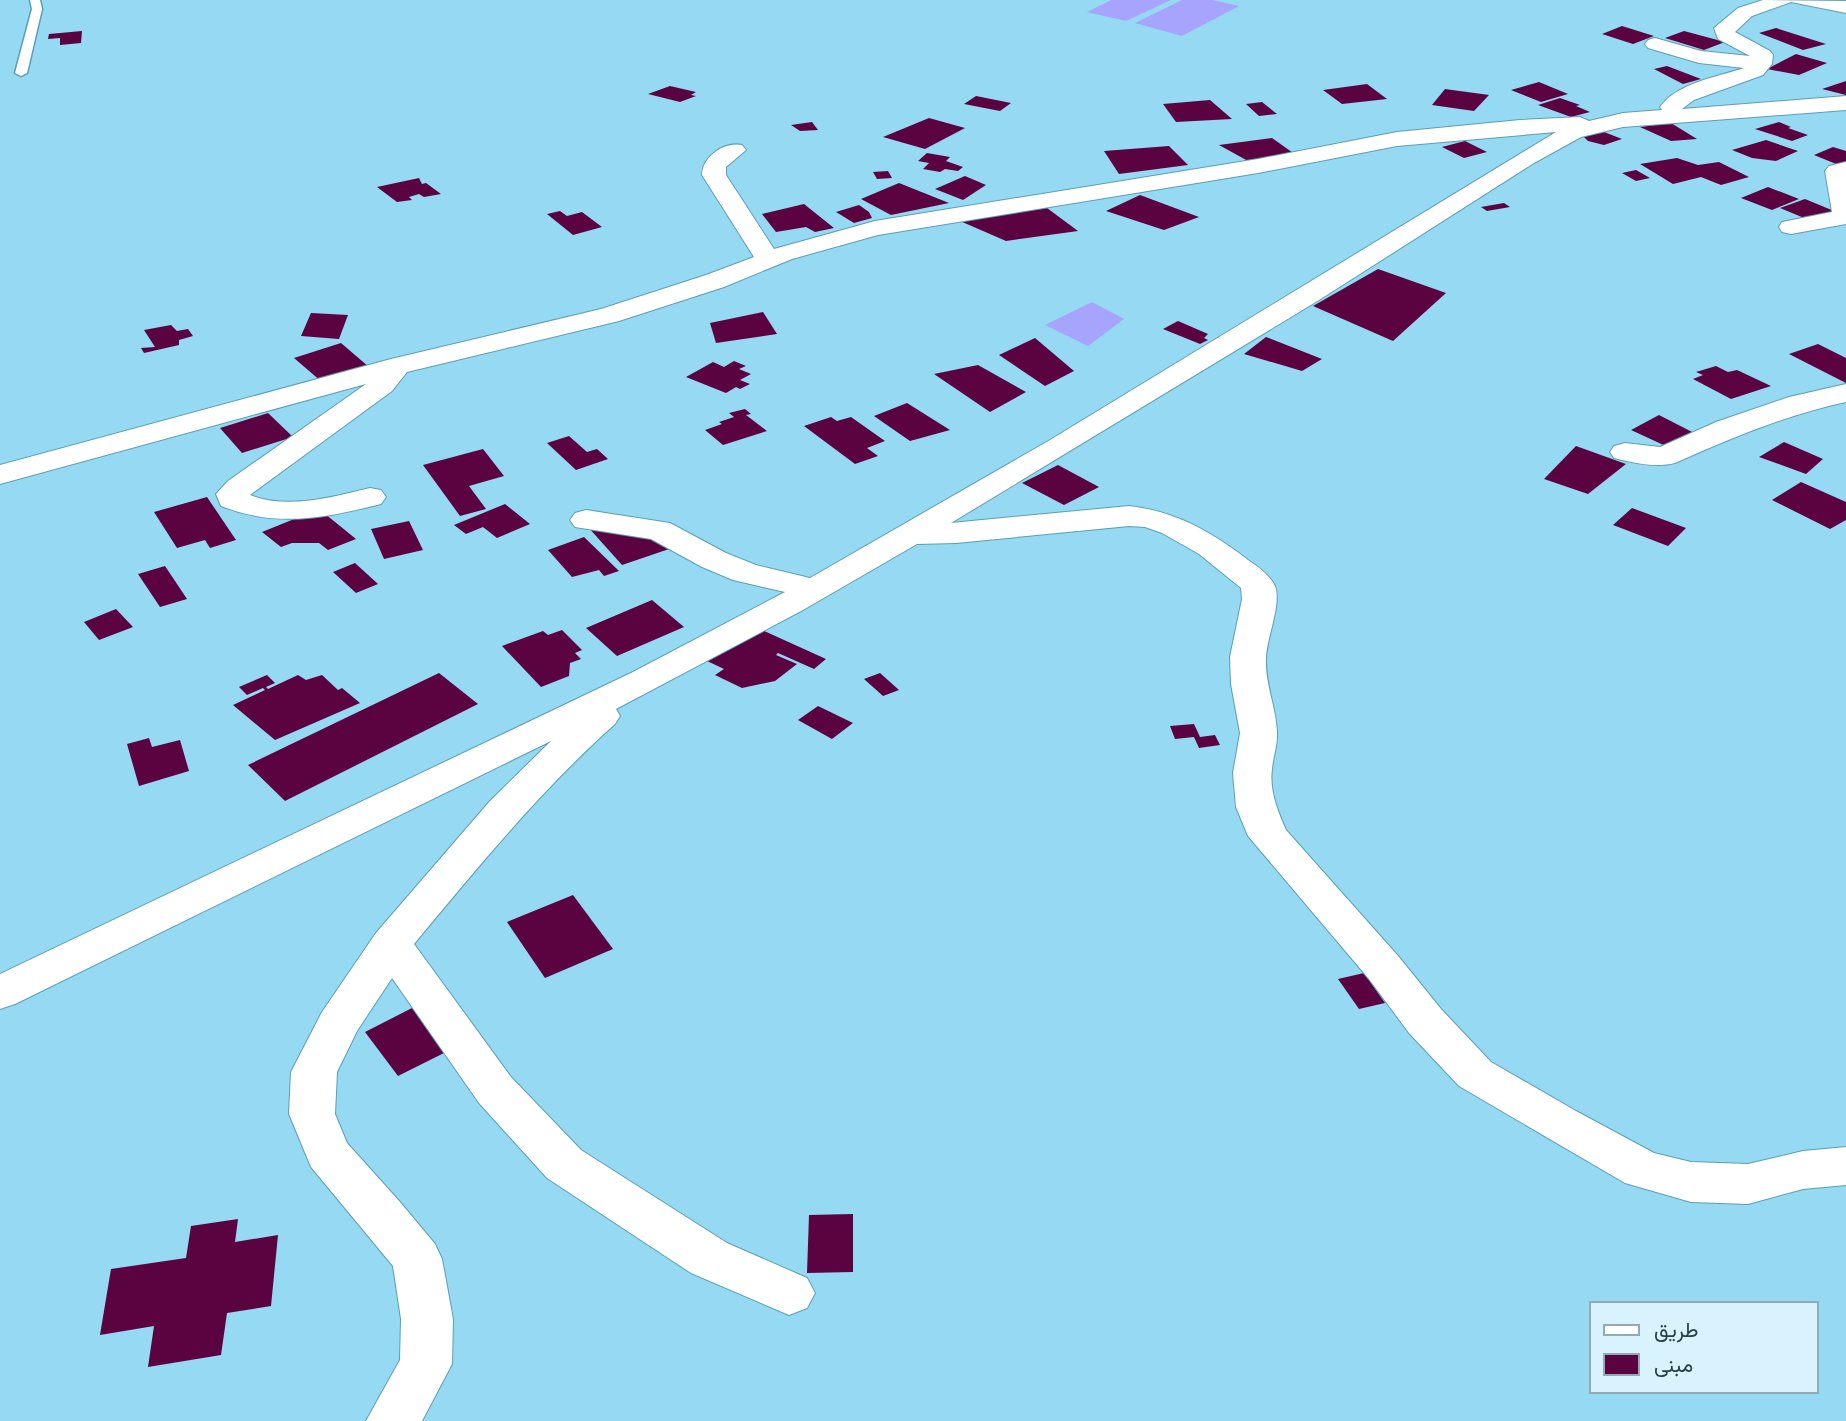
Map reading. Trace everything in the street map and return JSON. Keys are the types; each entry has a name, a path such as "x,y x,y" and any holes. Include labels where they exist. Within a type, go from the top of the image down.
{"street":[{"path":"1663,116 1679,99 1746,76 1762,64 1763,55 1732,41 1725,35 1724,28 1745,12 1783,0"},
{"path":"1799,0 1846,6"},
{"path":"1655,44 1699,57 1762,64"},
{"path":"0,475 401,365 609,315 671,296 768,259 875,228 1258,166 1397,139 1520,127 1597,124 1663,116 1846,103"},
{"path":"0,993 646,680 814,589 1061,446 1526,158 1573,132 1597,124"},
{"path":"734,150 714,165 714,175 768,259"},
{"path":"1791,227 1845,217 1837,172 1846,169"},
{"path":"370,497 334,506 287,512 265,511 232,499 232,494 382,386 401,365"},
{"path":"1625,452 1664,457 1739,424 1799,403 1846,393"},
{"path":"906,534 956,533 1129,516 1173,526 1211,547 1258,586 1259,599 1248,657 1249,684 1259,733 1252,773 1256,807 1268,836 1384,968 1425,1021 1475,1074 1642,1169 1692,1182 1748,1184 1803,1170 1846,1166"},
{"path":"586,520 660,530 714,560 745,573 814,589"},
{"path":"393,1421 426,1364 427,1319 417,1259 328,1154 312,1114 314,1072 338,1024 391,944 504,810 554,758 646,680"},
{"path":"391,944 495,1090 564,1164 709,1258 789,1293"}],"lane":[{"path":"20,73 37,9 35,0"}],"shaded area":[{"path":"1111,0 1171,0 1126,21 1087,12"},
{"path":"1182,0 1212,0 1239,6 1182,36 1135,23"},
{"path":"1092,302 1124,319 1088,346 1045,325"}],"building":[{"path":"1622,26 1654,36 1633,44 1602,34"},
{"path":"1776,28 1826,44 1803,50 1759,33"},
{"path":"82,31 81,43 60,45 60,38 48,39 49,34"},
{"path":"1684,31 1725,42 1704,50 1665,38"},
{"path":"1796,54 1827,63 1799,75 1767,69"},
{"path":"1667,66 1701,79 1683,84 1654,69"},
{"path":"1846,81 1846,95 1822,89"},
{"path":"1539,82 1568,94 1541,102 1511,90"},
{"path":"1367,84 1387,99 1342,104 1323,90"},
{"path":"670,86 696,92 691,95 696,96 680,102 648,94"},
{"path":"1445,89 1489,95 1474,111 1432,105"},
{"path":"976,96 1011,103 1000,111 964,104"},
{"path":"1560,98 1580,105 1576,106 1590,112 1571,117 1538,105"},
{"path":"1210,100 1232,119 1176,122 1163,104"},
{"path":"1262,102 1277,114 1259,116 1246,104"},
{"path":"929,118 965,128 925,149 883,137"},
{"path":"812,122 818,130 800,131 791,125"},
{"path":"1779,122 1808,135 1792,141 1755,129"},
{"path":"1671,123 1697,139 1671,141 1640,127"},
{"path":"1599,130 1622,139 1604,145 1588,141 1580,133"},
{"path":"1272,138 1296,155 1248,161 1219,145"},
{"path":"1766,140 1798,151 1776,161 1752,158 1732,150"},
{"path":"1465,141 1487,152 1464,158 1442,147"},
{"path":"1169,146 1188,165 1119,174 1104,151"},
{"path":"1833,147 1846,151 1846,168 1814,155"},
{"path":"927,153 950,157 946,161 963,167 958,171 945,169 940,172 923,169 929,163 918,161"},
{"path":"1677,158 1698,165 1719,162 1749,177 1721,185 1701,177 1673,184 1640,164"},
{"path":"1636,170 1650,178 1636,181 1622,173"},
{"path":"888,171 892,178 877,179 873,172"},
{"path":"965,176 986,185 963,200 935,189"},
{"path":"419,178 422,184 426,183 441,194 424,197 419,194 409,197 412,200 397,202 377,187"},
{"path":"899,183 949,203 891,215 861,199"},
{"path":"1768,187 1799,199 1772,210 1741,198"},
{"path":"1140,195 1199,217 1164,230 1106,211"},
{"path":"1805,199 1834,211 1809,220 1780,208"},
{"path":"1504,203 1510,207 1487,211 1481,207"},
{"path":"804,204 834,228 815,232 806,227 776,232 762,214"},
{"path":"859,205 869,212 872,218 854,223 836,212"},
{"path":"1047,208 1078,231 1006,241 960,221"},
{"path":"560,211 567,216 582,212 602,227 573,235 547,214"},
{"path":"1378,269 1446,293 1393,341 1313,306"},
{"path":"763,312 777,334 716,343 710,323"},
{"path":"311,313 348,315 339,339 301,336"},
{"path":"1178,321 1208,334 1204,338 1208,340 1200,344 1163,329"},
{"path":"171,325 177,331 188,329 193,336 179,340 179,345 144,353 141,348 155,347 144,330"},
{"path":"1266,337 1322,359 1302,371 1244,354"},
{"path":"1035,338 1074,371 1045,386 999,355"},
{"path":"341,343 369,367 322,382 294,358"},
{"path":"1818,344 1846,358 1846,383 1789,354"},
{"path":"734,361 746,366 739,369 751,374 740,380 750,384 740,389 736,387 726,393 686,377 713,362 724,367"},
{"path":"978,365 1026,392 990,412 934,374"},
{"path":"1716,366 1728,372 1737,370 1771,386 1731,399 1693,379 1703,375 1696,372"},
{"path":"907,403 950,430 910,441 874,416"},
{"path":"745,409 751,414 746,415 767,431 723,445 705,430 734,417 729,413"},
{"path":"268,413 293,437 242,453 220,428"},
{"path":"1659,415 1696,434 1670,448 1631,430"},
{"path":"831,417 837,421 851,417 885,441 867,448 878,456 855,464 804,426"},
{"path":"569,436 587,452 597,449 608,459 576,470 547,443"},
{"path":"1784,442 1823,459 1806,474 1759,457"},
{"path":"1576,446 1626,464 1588,494 1544,479"},
{"path":"483,449 504,476 469,486 486,509 460,516 423,465"},
{"path":"1058,465 1099,487 1064,505 1022,483"},
{"path":"1801,482 1846,502 1846,520 1830,529 1772,500"},
{"path":"207,497 236,540 210,548 205,540 177,548 154,512"},
{"path":"505,504 530,524 497,538 483,527 466,534 454,525"},
{"path":"1632,508 1686,528 1668,546 1613,525"},
{"path":"319,509 356,539 328,550 319,543 292,543 281,547 262,532"},
{"path":"409,521 423,550 384,559 371,529"},
{"path":"588,527 646,531 675,547 622,565"},
{"path":"584,537 619,571 604,576 599,570 572,577 548,550"},
{"path":"355,563 378,584 356,593 333,572"},
{"path":"165,566 187,599 160,607 138,574"},
{"path":"652,600 684,627 617,656 586,628"},
{"path":"116,609 133,627 99,640 84,622"},
{"path":"760,629 826,659 814,669 778,653 776,655 797,664 775,681 742,688 715,675 724,669 705,660 736,637 745,641"},
{"path":"562,630 582,650 575,653 581,659 570,663 569,676 541,687 502,646 543,631 548,635"},
{"path":"439,673 478,704 285,801 248,765"},
{"path":"880,673 899,690 883,696 864,679"},
{"path":"267,675 275,683 266,687 268,689 298,675 306,680 322,675 338,690 342,688 360,703 275,740 233,705 265,690 263,688 247,695 239,687"},
{"path":"818,706 853,723 832,739 798,720"},
{"path":"1194,724 1200,737 1215,735 1220,745 1199,748 1194,737 1175,739 1170,726"},
{"path":"149,738 152,747 180,740 189,771 139,786 127,744"},
{"path":"573,895 613,949 545,978 507,922"},
{"path":"1364,973 1385,1003 1359,1009 1338,979"},
{"path":"412,1008 446,1052 398,1076 365,1032"},
{"path":"853,1214 853,1272 807,1273 809,1215"},
{"path":"238,1219 235,1242 278,1235 271,1306 227,1313 221,1355 148,1367 154,1326 100,1335 111,1269 186,1258 191,1226"}]}
